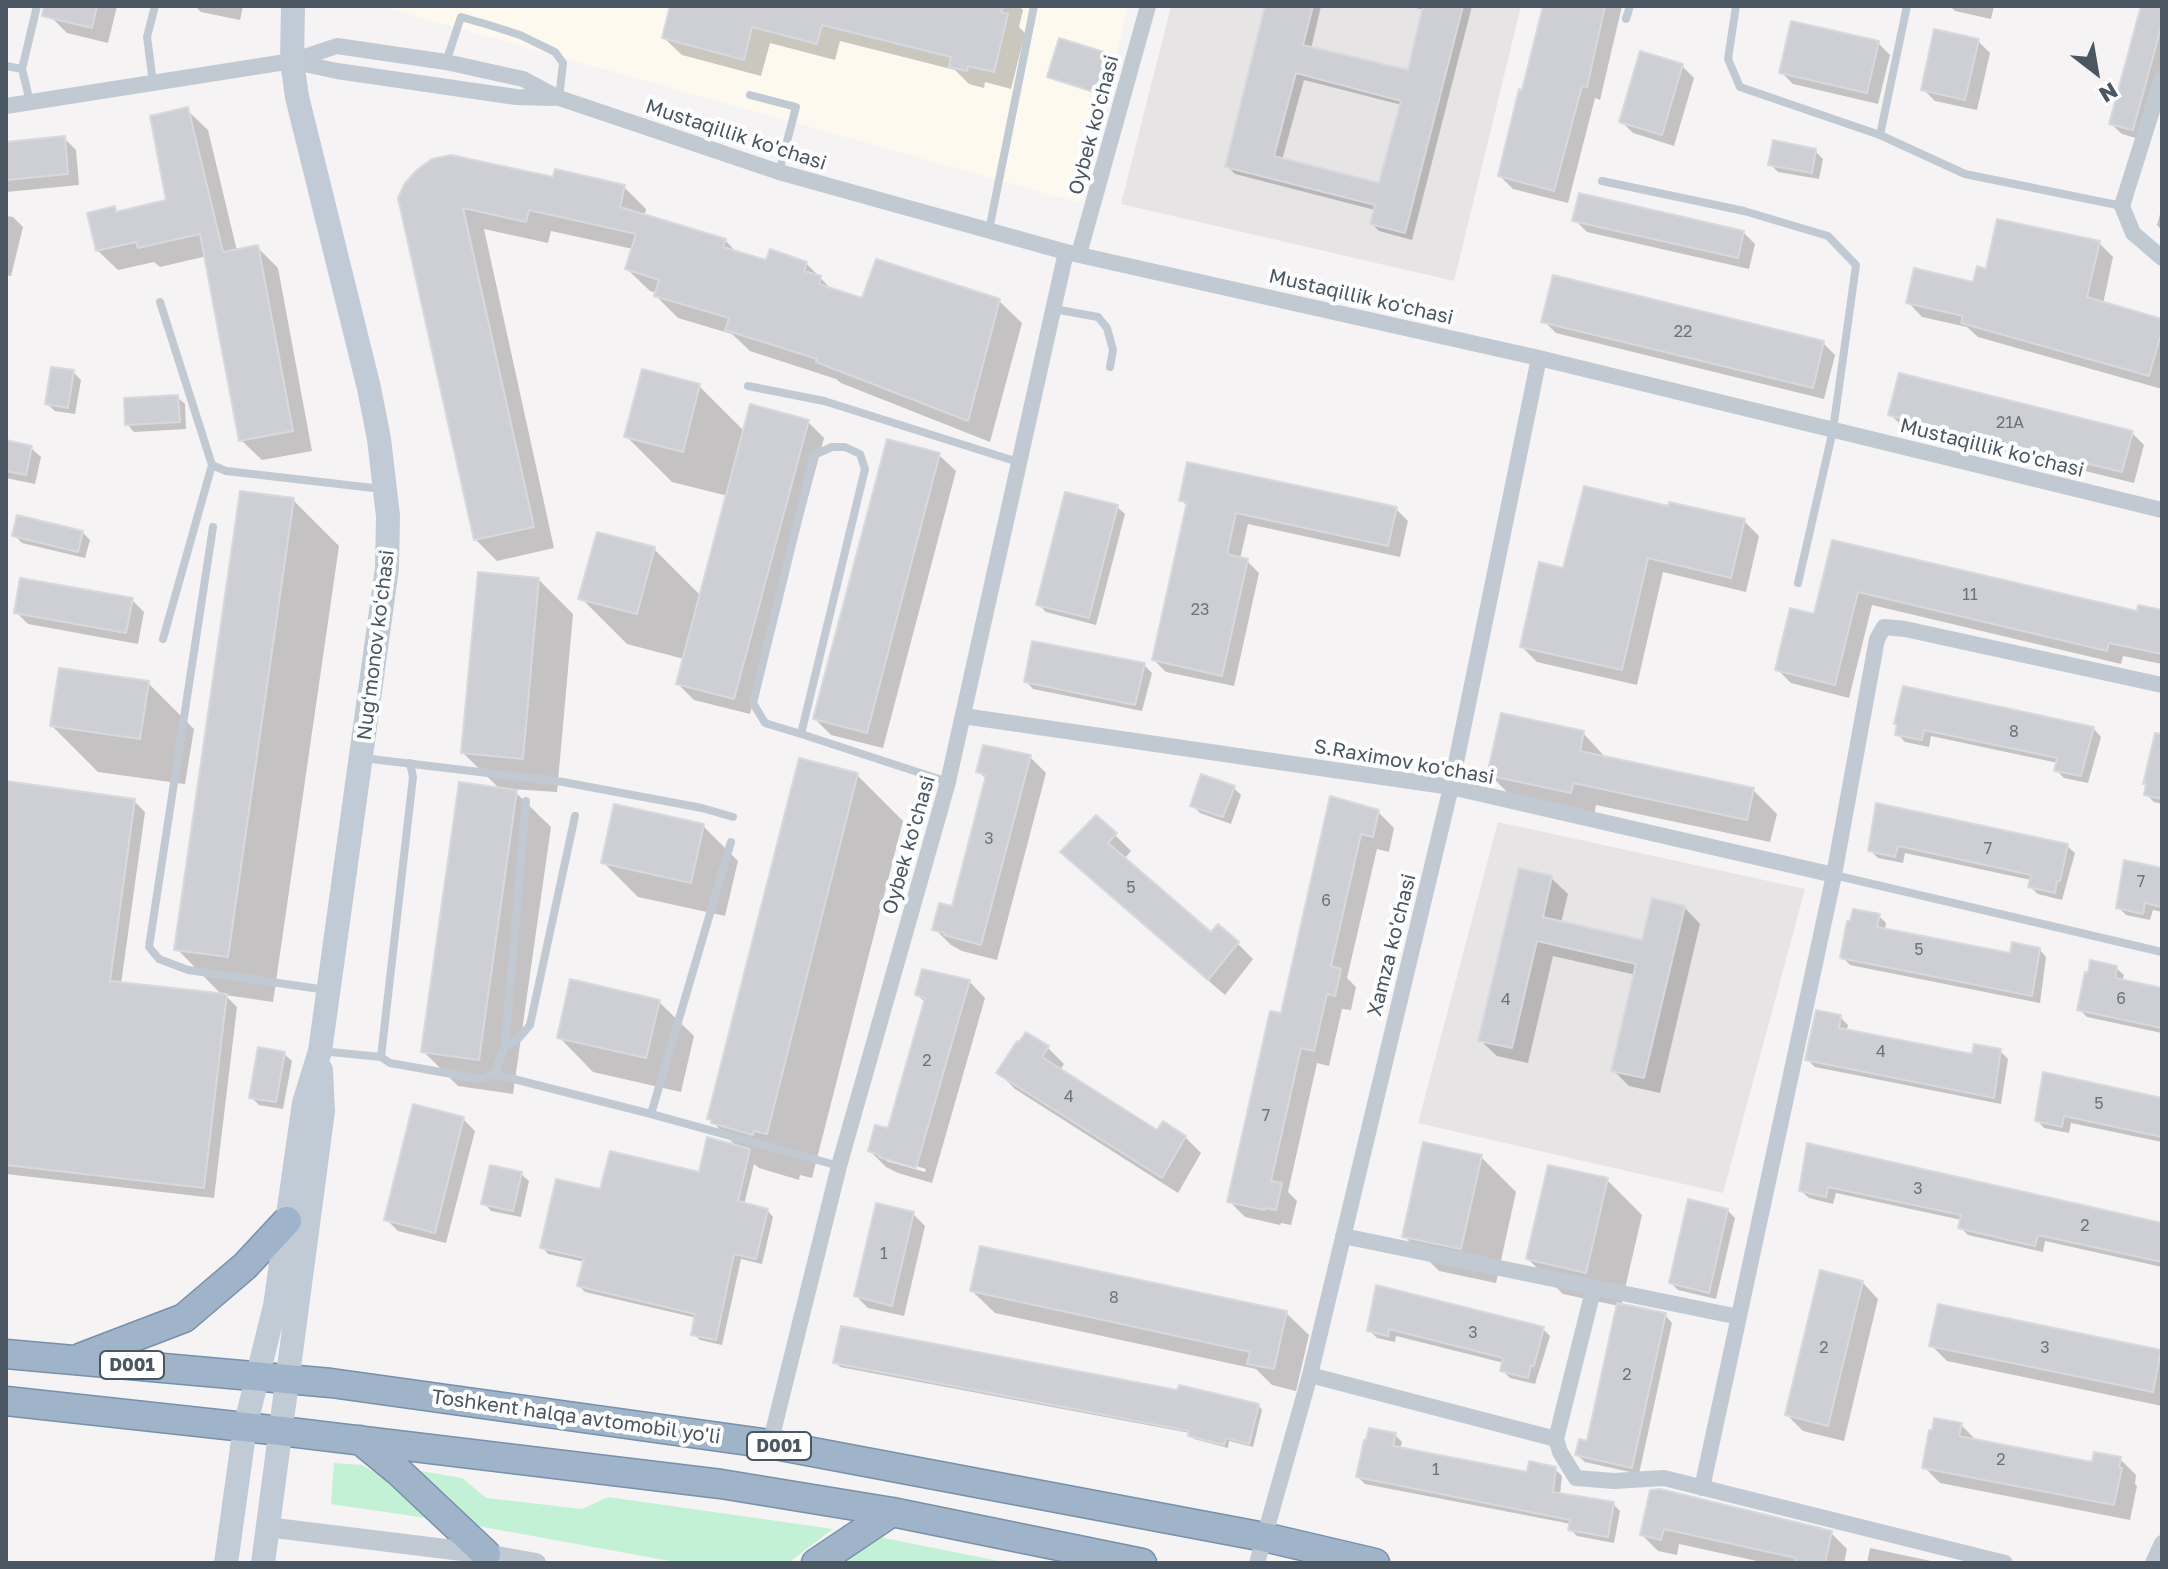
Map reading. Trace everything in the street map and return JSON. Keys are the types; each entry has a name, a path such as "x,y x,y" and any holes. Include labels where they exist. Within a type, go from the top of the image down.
{"highway":[{"path":"72,1360 184,1318 245,1266 287,1221"},
{"name":"Toshkent halqa avtomobil yo'li","path":"6,1354 289,1380 770,1444 1260,1550 1375,1563"},
{"name":"D001","path":"6,1401 721,1484 892,1512 1142,1563"},
{"path":"359,1440 399,1472 485,1558"},
{"path":"816,1563 892,1512"}],"main road":[{"name":"Nugʻmonov koʻchasi","path":"226,1563 245,1427 275,1306 304,1103 320,1051 387,568 386,490 369,388 297,97 292,61 293,6"},
{"name":"Nugʻmonov koʻchasi","path":"263,1563 323,1111 320,1051"}],"street":[{"name":"Oybek ko'chasi","path":"770,1444 839,1166 948,782 1053,309 1148,6"},
{"name":"Mustaqillik ko'chasi","path":"6,106 292,61 337,46 446,62 523,79 559,98 779,172 1073,253 1539,358 2162,510"},
{"name":"Mustaqillik ko'chasi","path":"292,61 337,71 516,97 559,98"},
{"path":"2162,79 2122,206 2133,233 2162,258"},
{"name":"Xamza ko'chasi","path":"1260,1550 1310,1375 1451,787 1539,358"},
{"path":"1702,1488 1834,875 1877,639 1884,627 1905,629 2162,685"},
{"name":"S.Raximov ko'chasi","path":"963,716 1451,787 1834,875"},
{"path":"1343,1236 1739,1317"},
{"path":"1594,1287 1556,1439 1576,1478 1614,1481 1664,1478 2005,1563"},
{"path":"1310,1375 1556,1439"},
{"path":"267,1527 536,1563"},
{"path":"2153,1563 2162,1543"}],"lane":[{"path":"30,102 22,69 37,6"},
{"path":"153,82 147,37 155,6"},
{"path":"446,62 462,6"},
{"path":"989,230 1034,6"},
{"path":"1626,19 1630,6"},
{"path":"1736,6 1728,59 1740,87 1880,135 1965,174 2122,206"},
{"path":"1880,135 1907,6"},
{"path":"461,17 520,35 555,52 563,63 559,98"},
{"path":"6,66 22,69"},
{"path":"750,95 796,107 779,172"},
{"path":"1602,181 1744,211 1828,236 1856,265 1833,430 1798,583"},
{"path":"160,302 212,465 163,639"},
{"path":"1053,309 1098,317 1107,328 1113,350 1110,367"},
{"path":"748,386 824,401 1018,462"},
{"path":"801,734 865,469 860,454 845,447 832,447 814,455 753,703 765,723 948,782"},
{"path":"212,465 226,471 386,490"},
{"path":"213,527 149,947 159,959 188,970 329,990"},
{"path":"362,758 563,782 702,808 733,817"},
{"path":"381,1057 413,777 410,763"},
{"path":"494,1074 505,1046 526,801"},
{"path":"505,1046 519,1038 530,1025 575,816"},
{"path":"651,1114 731,842"},
{"path":"1834,875 2162,952"},
{"path":"320,1051 381,1057 390,1063 480,1079 494,1074 839,1166"}],"shaded area":[{"path":"379,6 1128,6 1080,203"},
{"path":"1171,6 1521,6 1454,281 1121,204"},
{"path":"1498,822 1805,889 1723,1193 1418,1123"}],"green space":[{"path":"334,1463 362,1465 391,1482 433,1519 331,1504"},
{"path":"421,1471 462,1478 486,1498 582,1509 608,1497 833,1529 788,1563 681,1563 467,1524"},
{"path":"874,1536 1009,1563 833,1563"}],"building":[{"path":"44,6 97,6 92,28 42,16"},
{"path":"670,6 1003,6 1001,12 1008,14 994,72 968,66 967,71 949,67 951,57 822,25 817,44 752,27 744,60 662,38"},
{"path":"1265,6 1313,6 1303,45 1408,70 1423,6 1463,6 1405,233 1370,224 1375,205 1225,167","holes":["1296,73 1401,101 1379,183 1274,156"]},
{"path":"1543,6 1605,6 1587,87 1582,86 1554,191 1498,176"},
{"path":"2141,6 2162,6 2162,24 2133,130 2109,124"},
{"path":"1791,21 1879,41 1867,93 1779,73"},
{"path":"1934,29 1979,39 1965,100 1921,90"},
{"path":"1059,38 1110,54 1097,93 1047,77"},
{"path":"1640,51 1683,64 1662,135 1619,122"},
{"path":"188,107 223,252 258,245 293,431 239,441 200,234 138,248 136,242 96,251 87,213 115,206 116,212 166,200 150,116"},
{"path":"65,136 68,174 6,180 6,142"},
{"path":"1773,140 1816,149 1812,173 1768,165"},
{"path":"451,155 553,177 555,169 625,185 620,207 726,239 723,247 766,260 770,249 807,262 804,271 821,276 819,284 862,298 876,259 1000,299 968,421 816,362 817,359 725,330 729,318 654,296 659,280 625,269 636,234 529,210 526,222 463,208 534,527 474,540 398,198 405,183 417,170 432,159"},
{"path":"1579,193 1744,231 1738,258 1572,221"},
{"path":"1997,219 2100,241 2087,297 2162,319 2162,330 2149,376 1961,323 1963,316 1906,303 1914,268 1973,282 1977,266 1986,269"},
{"path":"1553,275 1824,341 1813,388 1541,322"},
{"path":"51,367 74,370 68,408 45,404"},
{"path":"642,369 700,384 683,452 624,437"},
{"path":"1899,373 2133,431 2122,472 1888,415"},
{"path":"178,395 180,422 125,425 124,398"},
{"path":"750,404 809,420 734,699 676,684"},
{"path":"887,439 940,453 867,733 813,719"},
{"path":"6,440 32,446 26,475 6,471"},
{"path":"1187,462 1397,507 1388,546 1236,513 1227,554 1248,559 1222,676 1152,660 1187,502 1179,501"},
{"path":"1584,486 1668,506 1669,502 1745,519 1731,578 1648,558 1622,670 1520,647 1539,562 1563,568"},
{"path":"240,491 294,498 228,957 174,950"},
{"path":"1065,492 1118,505 1089,618 1036,605"},
{"path":"17,515 83,531 78,552 12,536"},
{"path":"597,532 655,547 637,614 578,599"},
{"path":"1832,540 2137,611 2138,605 2162,610 2162,654 2109,643 2107,651 1858,592 1835,685 1775,670 1790,608 1814,614"},
{"path":"478,572 539,578 523,759 461,753"},
{"path":"20,578 133,598 126,633 14,613"},
{"path":"1032,641 1145,663 1135,705 1024,682"},
{"path":"59,668 149,681 140,739 50,726"},
{"path":"1903,686 2094,727 2081,776 2054,771 2057,758 1924,730 1922,740 1895,735 1897,724 1894,724"},
{"path":"1501,713 1584,731 1580,751 1754,788 1747,820 1573,783 1571,793 1487,775"},
{"path":"2155,733 2162,734 2162,799 2144,795 2146,784 2143,784"},
{"path":"983,745 1031,755 981,945 932,930 939,903 952,906 986,775 976,772"},
{"path":"799,758 858,773 767,1134 754,1131 753,1135 711,1123 707,1119"},
{"path":"1201,774 1235,786 1223,817 1190,806"},
{"path":"6,781 135,799 110,981 227,994 204,1188 6,1165"},
{"path":"459,782 517,790 479,1060 421,1052"},
{"path":"1330,796 1379,810 1373,837 1361,834 1331,966 1341,969 1335,996 1327,994 1314,1051 1301,1048 1271,1181 1282,1183 1276,1210 1265,1210 1227,1202 1270,1011 1281,1013"},
{"path":"1876,803 2068,844 2055,893 2028,887 2031,875 1898,846 1895,857 1868,851"},
{"path":"614,804 704,824 691,883 601,863"},
{"path":"1096,815 1117,833 1108,843 1211,932 1218,924 1239,942 1208,980 1060,852"},
{"path":"2124,860 2162,868 2162,907 2145,903 2143,914 2116,908"},
{"path":"1519,868 1552,876 1543,917 1642,940 1652,898 1685,906 1644,1078 1611,1071 1636,964 1537,941 1512,1048 1478,1041"},
{"path":"1853,909 1880,914 1877,927 2010,953 2012,942 2040,948 2032,996 1840,958 1847,921 1850,921"},
{"path":"2090,960 2117,966 2115,978 2162,988 2162,1028 2077,1010"},
{"path":"922,969 970,980 916,1168 868,1151 875,1125 888,1128 925,998 915,995"},
{"path":"570,979 660,1000 646,1058 557,1038"},
{"path":"1816,1010 1841,1015 1839,1028 1972,1054 1974,1044 2001,1049 1994,1098 1805,1060"},
{"path":"1026,1032 1049,1046 1042,1057 1157,1130 1163,1121 1186,1136 1162,1178 996,1073"},
{"path":"258,1047 285,1052 276,1102 249,1098"},
{"path":"2043,1072 2162,1098 2162,1137 2064,1116 2062,1127 2035,1121"},
{"path":"413,1104 464,1117 435,1233 384,1220"},
{"path":"707,1137 750,1149 738,1201 768,1209 756,1259 734,1254 716,1340 691,1335 695,1314 577,1286 584,1258 540,1248 556,1179 600,1189 610,1151 699,1172"},
{"path":"1423,1142 1482,1155 1461,1249 1402,1237"},
{"path":"1807,1143 2162,1223 2162,1262 2038,1235 2035,1246 2008,1240 1958,1228 1961,1215 1828,1187 1826,1197 1799,1191"},
{"path":"490,1165 522,1172 513,1211 481,1204"},
{"path":"1548,1165 1608,1178 1586,1273 1526,1259"},
{"path":"1688,1199 1728,1209 1709,1293 1669,1283"},
{"path":"876,1203 914,1212 892,1306 854,1296"},
{"path":"980,1246 1287,1311 1274,1369 1247,1364 1250,1352 970,1291"},
{"path":"1820,1270 1863,1281 1828,1426 1785,1415"},
{"path":"1376,1285 1544,1327 1528,1378 1500,1371 1503,1358 1389,1329 1388,1336 1367,1331"},
{"path":"1617,1303 1666,1313 1632,1468 1575,1455 1579,1439 1587,1441"},
{"path":"1938,1304 2161,1350 2153,1392 1929,1346"},
{"path":"841,1326 1177,1390 1179,1385 1259,1404 1249,1444 1226,1438 1224,1445 1188,1436 1189,1431 833,1363"},
{"path":"1934,1418 1962,1423 1959,1436 2092,1462 2094,1452 2121,1457 2119,1468 2122,1468 2114,1505 1922,1468"},
{"path":"1369,1428 1396,1433 1393,1446 1527,1472 1529,1461 1556,1467 1553,1492 1614,1502 1608,1537 1568,1530 1570,1520 1356,1477"},
{"path":"1660,1489 1832,1531 1825,1563 1795,1563 1796,1558 1664,1529 1661,1540 1640,1535 1650,1490"}]}
